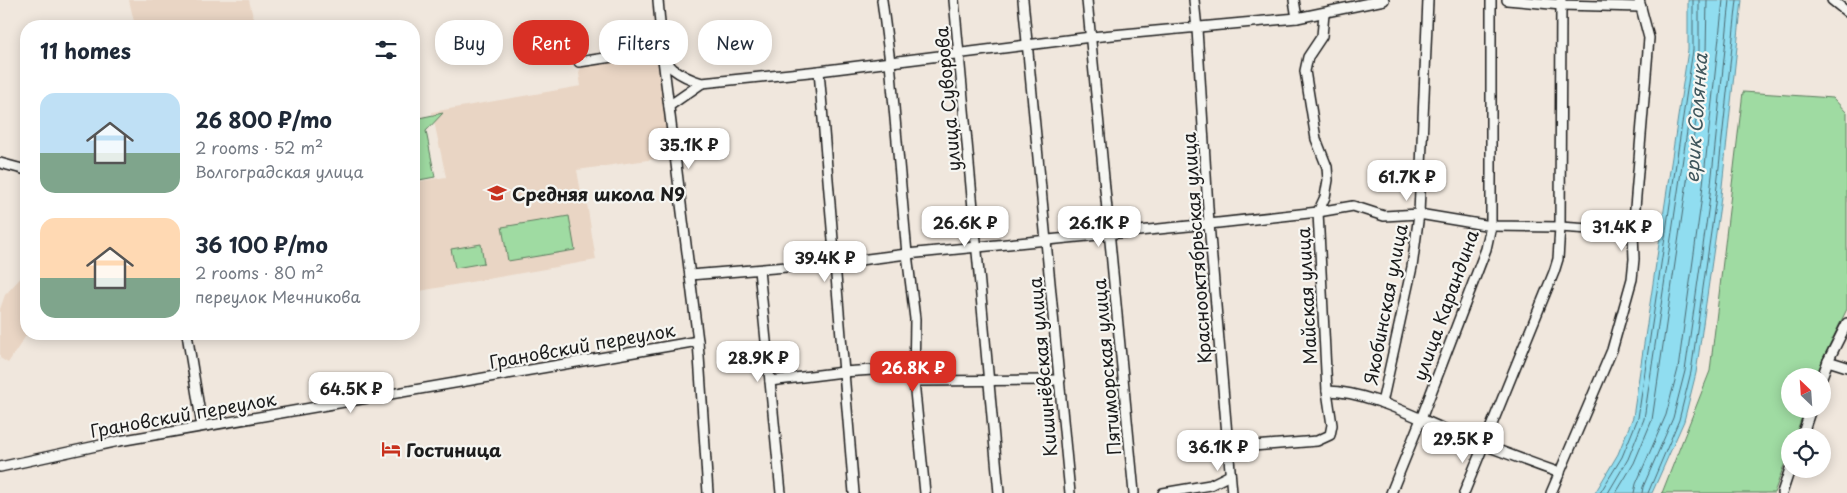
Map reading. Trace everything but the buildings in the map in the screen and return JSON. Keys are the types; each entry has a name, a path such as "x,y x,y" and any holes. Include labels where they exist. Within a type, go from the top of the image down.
{"street":[{"path":"658,0 660,20"},
{"path":"882,0 890,62 907,254 916,318 914,381 925,493"},
{"name":"улица Суворова","path":"954,0 999,493"},
{"name":"Кишинёвская улица","path":"1023,0 1070,493"},
{"name":"Пятиморская улица","path":"1088,0 1134,493"},
{"name":"Краснооктябрьская улица","path":"1194,0 1232,493"},
{"path":"1294,0 1297,18"},
{"path":"670,65 686,78 702,83 819,71 1091,38 1297,18 1324,14 1382,0"},
{"name":"Якобинская улица","path":"1382,403 1412,266 1419,214 1428,0"},
{"name":"улица Карандина","path":"1391,493 1486,249 1491,226 1491,0"},
{"path":"1507,0 1640,4 1649,38 1633,232 1634,259 1632,279 1612,350 1551,493"},
{"path":"1832,0 1847,12"},
{"path":"1464,493 1558,259 1560,227 1561,2"},
{"name":"Майская улица","path":"1229,448 1317,441 1330,435 1332,426 1327,391 1318,212 1325,197 1328,174 1316,138 1305,71 1308,57 1322,36 1324,14"},
{"path":"664,65 698,341 708,493"},
{"path":"819,71 854,493"},
{"path":"669,106 702,83"},
{"path":"0,163 20,168"},
{"path":"690,275 836,263 907,254 1110,235 1318,212 1353,206 1384,216 1419,214 1491,226 1560,227 1633,232"},
{"path":"759,270 781,493"},
{"path":"1825,368 1847,323"},
{"path":"188,340 202,426"},
{"name":"Грановский переулок","path":"0,467 118,441 698,341"},
{"path":"1828,361 1847,367"},
{"path":"770,381 843,372 903,368 914,381"},
{"path":"914,381 1060,380"},
{"path":"1327,391 1354,394 1382,403 1484,445 1560,473"},
{"path":"1163,493 1210,485 1230,476"},
{"path":"1782,493 1787,478"}],"shaded area":[{"path":"129,0 249,0 254,20 134,20"},
{"name":"Средняя школа N9","path":"599,64 659,65 669,157 577,170 583,204 587,204 596,260 420,291 420,181 446,177 432,112 581,86 580,69 585,66"},
{"path":"20,279 20,340 23,340 8,363 0,358 0,309 5,295"}],"green space":[{"path":"1743,92 1833,98 1847,113 1847,309 1819,368 1781,368 1781,418 1802,418 1798,428 1781,428 1781,474 1774,493 1662,493 1710,371"},
{"path":"443,113 426,131 435,177 420,180 420,118"},
{"path":"569,216 575,250 508,261 502,227"},
{"path":"481,244 484,263 455,268 451,249"}],"water":[{"name":"ерик Солянка","path":"1688,0 1742,0 1720,205 1696,373 1684,421 1652,493 1595,493 1618,454 1633,417 1688,50"}],"place":[{"name":"Средняя школа N9","path":"497,193"},
{"name":"Гостиница","path":"391,449"}]}
